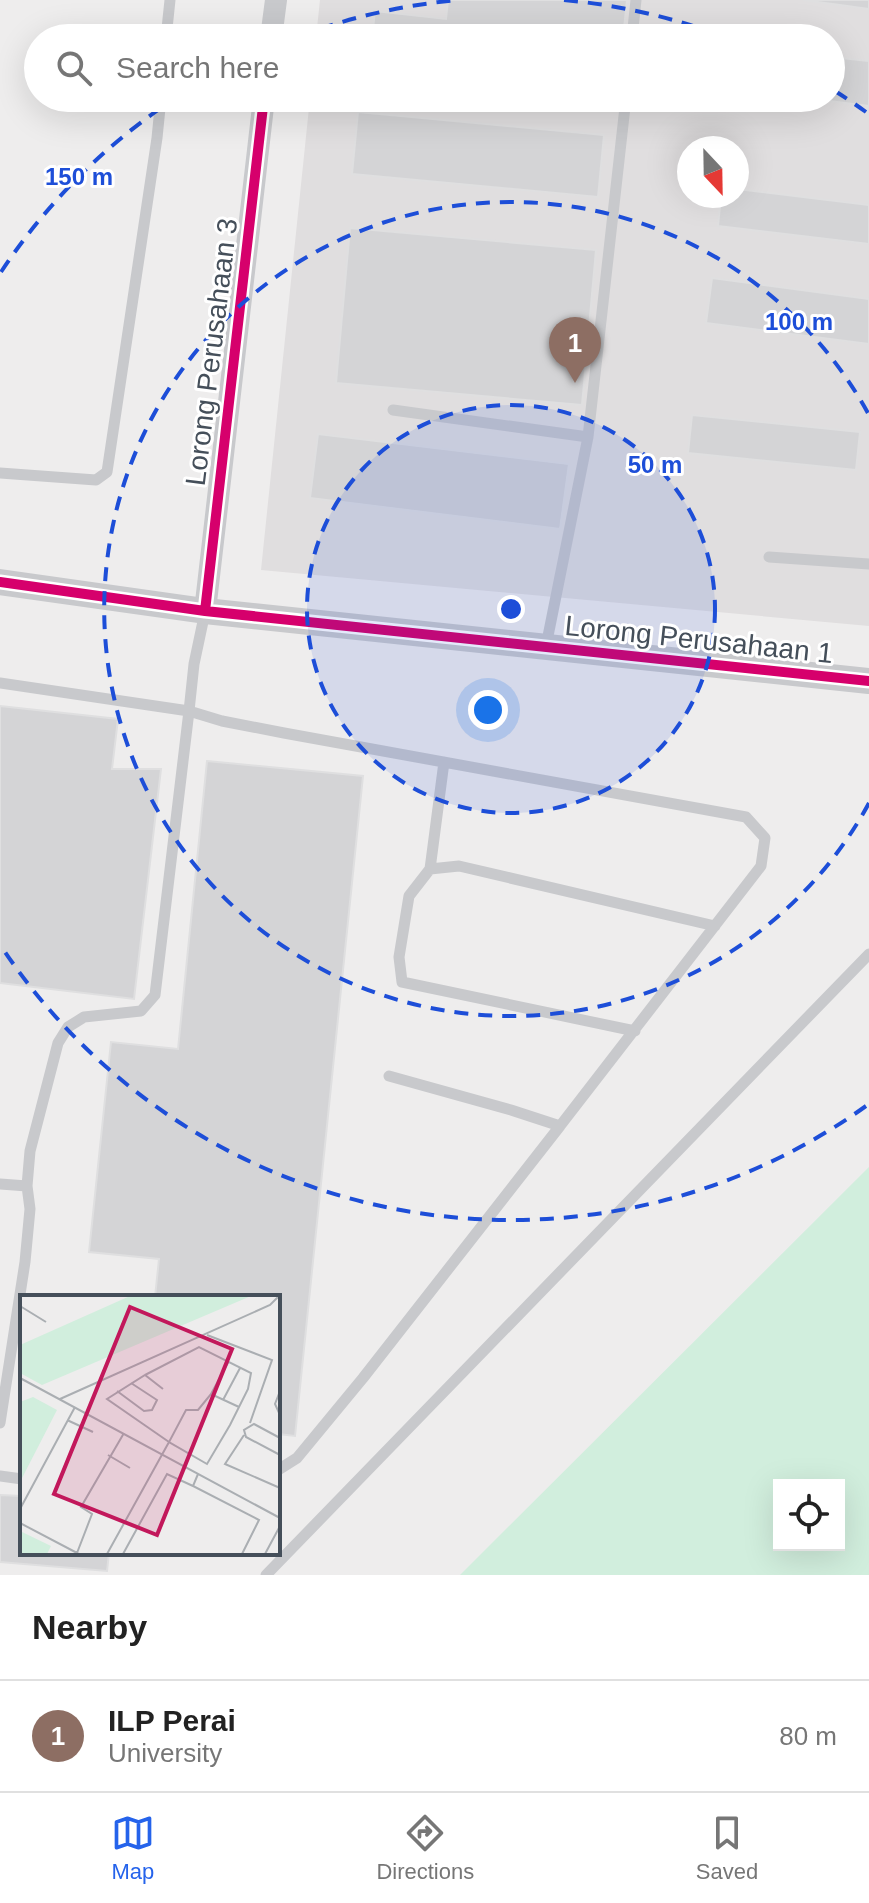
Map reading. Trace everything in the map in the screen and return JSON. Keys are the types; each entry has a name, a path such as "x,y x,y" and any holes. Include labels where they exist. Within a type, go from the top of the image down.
{"street":[{"path":"273,24 276,0"},
{"name":"Lorong Perusahaan 3","path":"205,611 262,112"},
{"name":"Lorong Perusahaan 1","path":"0,582 205,611 869,681"}],"lane":[{"path":"167,24 170,0"},
{"path":"633,24 636,0"},
{"path":"0,473 96,480 107,472 160,112"},
{"path":"545,647 588,437 624,112"},
{"path":"393,410 588,437"},
{"path":"769,557 869,564"},
{"path":"0,1423 25,1262 30,1209 27,1186 30,1151 58,1043 68,1027 84,1017 141,1011 155,995 194,664 205,611"},
{"path":"0,683 189,711 222,721 746,817 765,838 761,866 635,1031 306,1447 297,1458 280,1469"},
{"path":"444,762 430,869 409,896 399,957 402,982 635,1031"},
{"path":"430,869 459,866 715,926"},
{"path":"266,1575 869,954"},
{"path":"389,1076 560,1126"},
{"path":"0,1184 27,1186"},
{"path":"0,1476 20,1479"}],"shaded area":[{"path":"320,0 869,0 869,626 261,570 309,112 845,112 845,24 317,24"}],"green space":[{"path":"869,1167 869,1575 460,1575"}],"building":[{"path":"448,0 627,0 624,24 374,24 375,11 446,19"},
{"path":"803,0 869,0 869,9"},
{"path":"845,58 869,61 869,106 845,103"},
{"path":"358,112 604,135 598,197 352,174"},
{"path":"749,190 869,205 869,244 718,226 720,208 749,208"},
{"path":"350,228 596,250 582,405 336,383"},
{"path":"712,278 869,299 869,344 706,323"},
{"path":"692,415 860,432 856,470 688,453"},
{"path":"318,434 569,464 560,529 310,498"},
{"path":"0,706 118,719 112,769 161,769 134,999 0,983"},
{"path":"207,761 363,776 295,1436 280,1434 280,1295 155,1295 159,1259 89,1252 111,1042 178,1049"},
{"path":"0,1495 20,1496 20,1555 109,1555 107,1571 0,1562"}],"cycle path":[{"path":"205,611 262,112"},
{"path":"0,582 205,611 869,681"}],"place":[{"name":"ILP Perai","path":"575,383"}]}
